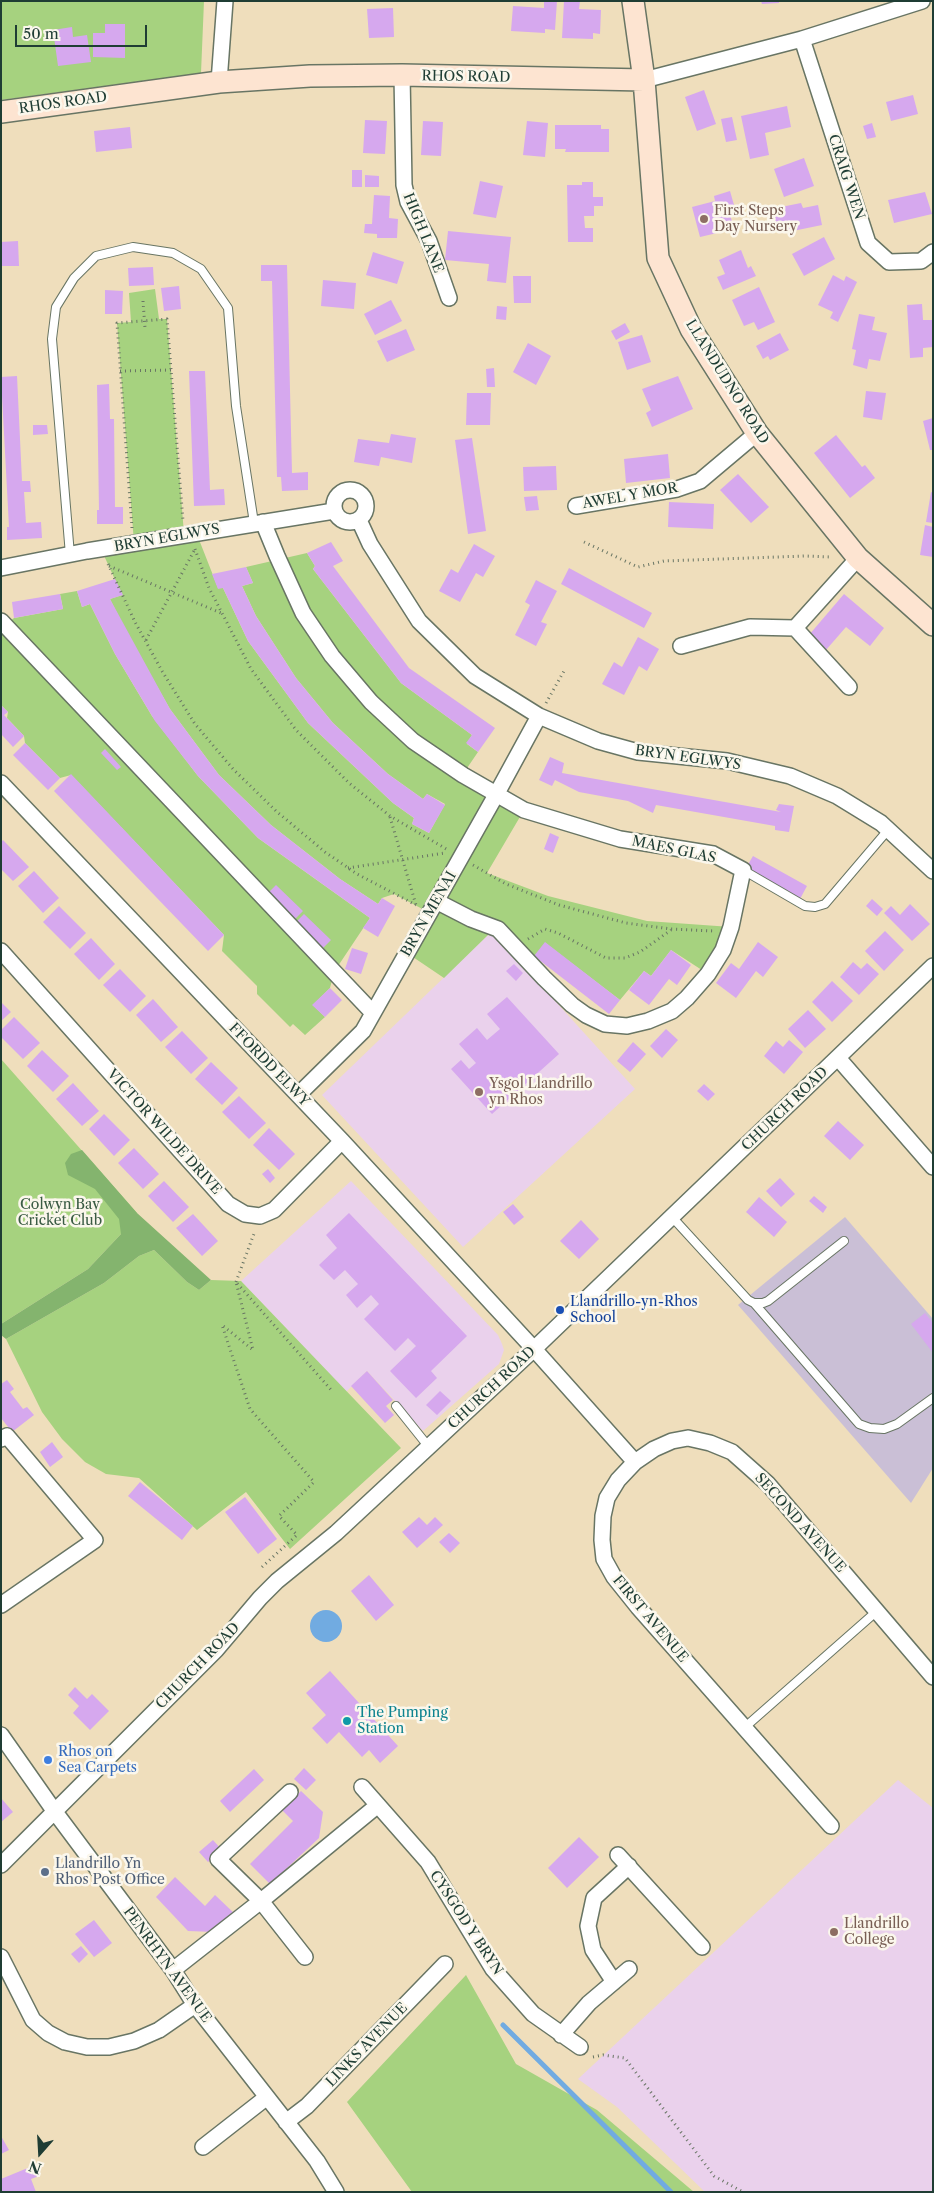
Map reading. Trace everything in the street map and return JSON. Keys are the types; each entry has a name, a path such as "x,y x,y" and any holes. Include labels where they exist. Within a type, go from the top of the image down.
{"main road":[{"name":"LLANDUDNO ROAD","path":"633,1 644,80 658,258 691,329 757,433 858,558 933,626"},
{"name":"RHOS ROAD","path":"1,112 219,82 310,76 644,80"}],"street":[{"path":"219,82 225,1"},
{"name":"RHOS ROAD","path":"644,80 802,39 888,6 922,1"},
{"name":"CRAIG WEN","path":"802,39 868,243 889,262 921,261 933,252"},
{"name":"HIGH LANE","path":"402,76 404,185 408,202 429,241 449,298"},
{"name":"AWEL Y MOR","path":"576,506 677,489 700,480 757,433"},
{"path":"347,490 356,491 364,499 366,506 359,520 353,522 342,521 334,510 334,501 339,494 347,490"},
{"name":"BRYN EGLWYS","path":"1,568 70,554 334,510"},
{"name":"BRYN EGLWYS","path":"359,520 370,544 419,621 475,676 538,716 598,741 638,752 727,761 790,776 837,796 881,823 933,871"},
{"name":"MAES GLAS","path":"259,522 303,613 332,656 371,702 413,741 496,795 524,810 620,839 712,854 743,870"},
{"path":"795,628 858,558"},
{"path":"1,621 373,1013"},
{"path":"681,646 750,627 795,628 849,687"},
{"name":"BRYN MENAI","path":"298,1095 363,1031 496,795 538,716"},
{"name":"FFORDD ELWY","path":"1,783 342,1141 534,1349"},
{"path":"433,907 498,928 544,978 579,1010 605,1024 627,1026 648,1021 672,1011 687,998 708,974 723,950 743,870"},
{"name":"VICTOR WILDE DRIVE","path":"1,951 228,1204 245,1214 260,1216"},
{"name":"CHURCH ROAD","path":"1,1865 216,1650 266,1592 336,1533 534,1349 933,966"},
{"path":"838,1058 933,1167"},
{"path":"260,1216 274,1210 342,1141"},
{"path":"534,1349 635,1462"},
{"path":"1,1439 7,1436 95,1540 1,1605"},
{"name":"SECOND AVENUE","path":"635,1462 654,1448 672,1441 688,1438 710,1443 732,1452 768,1484 933,1676"},
{"name":"FIRST AVENUE","path":"635,1462 618,1480 607,1498 603,1516 602,1540 604,1559 614,1577 638,1607 831,1826"},
{"name":"PENRHYN AVENUE","path":"1,1735 55,1812 173,1970 195,2005 317,2161 335,2191"},
{"name":"CYSGOD Y BRYN","path":"362,1787 428,1862 493,1968 533,2014 580,2047"},
{"path":"290,1792 218,1859 261,1901 305,1957"},
{"path":"173,1970 378,1805"},
{"path":"614,1982 594,1950 588,1926 594,1898 623,1860 702,1947"},
{"path":"1,1957 33,2020 48,2033 65,2042 87,2047 109,2047 134,2041 159,2030 195,2005"},
{"name":"LINKS AVENUE","path":"286,2122 307,2106 445,1964"},
{"path":"562,2035 590,2003 629,1969"},
{"path":"203,2147 266,2097"}],"lane":[{"path":"70,554 52,339 56,308 74,278 96,256 133,247 174,253 201,269 228,308 236,406 259,522"},
{"path":"743,870 805,906 815,907 825,904 888,830"},
{"path":"672,1217 748,1300 754,1303 860,1424 870,1428 884,1429 897,1424 933,1398"},
{"path":"754,1303 768,1301 844,1241"},
{"path":"396,1406 428,1446"},
{"path":"744,1728 877,1612"}],"path":[{"path":"143,301 145,328"},
{"path":"134,543 129,509 116,324 168,318 187,534 195,548 209,588 221,613 251,669 296,730 349,783 390,816 451,852 348,868"},
{"path":"120,371 172,370"},
{"path":"584,542 638,567 664,561 683,560 805,556 858,558"},
{"path":"145,641 195,548"},
{"path":"101,549 145,641 195,724 233,769 276,812 348,868 416,906 433,907"},
{"path":"109,566 221,613"},
{"path":"538,716 564,671"},
{"path":"390,816 416,906"},
{"path":"461,858 506,884 559,905 626,923 671,929 729,931"},
{"path":"516,949 535,934 545,929 558,933 606,958 625,958 640,952 671,929"},
{"path":"260,1216 236,1282 252,1350 222,1325 250,1409 314,1482 279,1516 297,1535 262,1567"},
{"path":"236,1282 332,1391"},
{"path":"580,2047 589,2058 603,2055 625,2058 714,2176 743,2192"}],"shaded area":[{"name":"Ysgol Llandrillo yn Rhos","path":"488,935 497,937 635,1089 463,1247 322,1095"},
{"path":"351,1181 498,1335 504,1350 499,1364 423,1431 367,1371 346,1392 241,1281"},
{"path":"845,1217 933,1319 933,1468 911,1503 738,1305"},
{"name":"Llandrillo College","path":"898,1780 933,1808 933,2192 705,2192 617,2107 578,2079"}],"green space":[{"path":"1,1 204,1 201,73 1,100"},
{"path":"155,289 159,319 167,319 184,534 198,537 218,588 223,588 248,641 308,723 393,803 414,818 412,824 429,833 445,804 427,794 423,799 388,774 333,723 296,678 256,616 242,586 253,583 246,567 307,553 315,566 313,569 401,683 472,735 467,744 478,752 463,774 524,810 487,873 548,896 647,921 731,927 708,974 671,950 651,976 644,971 620,1000 545,943 531,964 498,929 488,935 444,978 407,953 430,913 394,894 382,898 378,904 340,879 271,825 219,775 170,709 128,636 110,599 122,595 101,549 134,543 117,323 131,322 129,293"},
{"path":"77,591 82,607 90,604 115,654 152,716 198,776 258,838 370,918 334,972 330,988 313,1005 325,1017 305,1035 293,1024 290,1027 257,994 257,986 222,951 224,935 71,775 60,778 25,743 24,736 7,718 8,712 1,705 1,621 5,625 14,618 63,609 60,594"},
{"name":"Colwyn Bay Cricket Club","path":"1,1059 137,1213 121,1234 88,1269 1,1324"},
{"path":"82,1150 137,1213 211,1280 199,1290 187,1282 154,1250 139,1256 104,1283 6,1339 1,1335 1,1324 88,1269 121,1234 119,1219 95,1189 68,1175 65,1163 71,1154"},
{"path":"154,1250 187,1282 199,1290 211,1280 241,1281 401,1448 290,1549 246,1492 197,1530 139,1478 106,1474 85,1462 62,1439 42,1412 6,1339 104,1283 139,1256"},
{"path":"466,1975 516,2064 597,2110 694,2192 412,2192 347,2102"}],"water":[{"path":"326,1610 338,1614 342,1626 338,1638 326,1642 314,1638 310,1626 314,1614"}],"building":[{"path":"544,1 557,1 555,30 545,29 545,33 511,31 513,6 544,8"},
{"path":"564,1 580,1 579,9 601,10 600,34 593,33 593,39 562,38"},
{"path":"761,1 779,1 779,3 762,4"},
{"path":"393,8 394,37 369,38 367,9"},
{"path":"105,24 125,24 125,58 93,57 93,33 105,33"},
{"path":"72,27 73,37 87,35 91,62 58,66 53,30"},
{"path":"704,90 716,124 697,131 685,97"},
{"path":"913,95 918,114 891,121 886,102"},
{"path":"787,106 791,127 765,133 769,155 750,159 741,116"},
{"path":"732,117 737,140 726,142 721,119"},
{"path":"365,120 387,121 385,154 363,153"},
{"path":"423,121 443,122 441,156 421,155"},
{"path":"527,121 548,123 545,157 523,155"},
{"path":"872,123 876,137 867,139 863,126"},
{"path":"555,125 601,125 601,129 609,129 609,152 565,152 566,149 555,149"},
{"path":"130,127 132,148 96,152 94,131"},
{"path":"804,158 814,186 784,197 774,169"},
{"path":"352,170 362,170 362,187 352,187"},
{"path":"365,175 379,176 379,187 365,187"},
{"path":"480,181 503,186 496,218 473,214"},
{"path":"582,182 593,182 593,197 603,197 603,206 594,206 594,216 584,216 585,228 593,228 593,242 568,242 567,185 582,185"},
{"path":"730,191 734,205 728,207 734,229 700,237 692,207 715,201 714,196"},
{"path":"925,192 932,214 894,223 888,200"},
{"path":"374,195 390,196 389,218 398,219 397,238 377,238 377,234 364,233 365,224 372,224"},
{"path":"801,203 803,208 818,205 822,225 788,232 786,225 775,227 771,209"},
{"path":"448,231 511,237 506,283 487,281 489,264 445,260"},
{"path":"824,237 835,259 804,276 792,254"},
{"path":"18,241 19,266 2,266 1,242"},
{"path":"741,250 748,268 751,266 756,276 723,290 717,277 725,274 719,260"},
{"path":"373,252 404,262 397,284 366,275"},
{"path":"261,265 287,265 292,473 308,472 308,490 282,491 281,477 277,477 272,281 261,281"},
{"path":"153,267 154,285 129,286 128,268"},
{"path":"833,275 844,281 846,276 857,282 838,322 830,318 833,312 818,305"},
{"path":"513,276 531,276 531,303 514,303"},
{"path":"323,280 356,283 354,309 321,306"},
{"path":"179,286 181,309 164,311 161,288"},
{"path":"759,287 775,322 758,330 754,322 744,326 732,300"},
{"path":"105,290 123,291 122,314 105,314"},
{"path":"391,300 402,321 375,335 364,314"},
{"path":"922,304 923,320 933,320 933,347 923,348 923,357 910,358 907,305"},
{"path":"497,306 507,307 506,320 496,319"},
{"path":"859,314 875,317 872,330 887,333 880,361 869,359 867,369 853,365 856,350 852,349"},
{"path":"625,323 630,332 616,340 611,331"},
{"path":"406,329 415,350 387,362 377,341"},
{"path":"780,333 789,350 770,360 768,356 763,359 756,346"},
{"path":"642,335 651,362 627,370 618,342"},
{"path":"528,343 551,356 536,385 513,372"},
{"path":"494,368 495,387 487,387 486,369"},
{"path":"189,371 205,371 210,490 224,489 225,505 194,506"},
{"path":"17,376 22,481 30,481 31,492 24,492 26,523 41,522 42,538 7,540 7,527 9,527 1,377"},
{"path":"678,376 693,409 652,427 646,413 651,410 642,389"},
{"path":"109,384 110,419 114,419 115,507 123,507 123,524 97,524 97,510 99,510 97,385"},
{"path":"866,391 886,393 882,420 863,417"},
{"path":"467,393 491,393 490,425 466,425"},
{"path":"933,418 933,450 930,450 923,421"},
{"path":"33,425 47,425 48,434 33,435"},
{"path":"391,434 416,438 412,463 381,457 379,466 354,462 358,439 389,443"},
{"path":"836,435 862,467 865,465 875,478 850,498 814,453"},
{"path":"472,438 486,531 468,534 455,440"},
{"path":"668,454 670,478 626,483 624,459"},
{"path":"556,466 557,490 524,491 523,467"},
{"path":"738,474 769,507 751,523 720,490"},
{"path":"931,492 933,493 933,523 926,522"},
{"path":"537,496 539,510 526,511 524,497"},
{"path":"669,502 714,504 713,529 668,527"},
{"path":"925,525 933,527 933,557 920,555"},
{"path":"331,542 343,561 333,566 409,668 495,728 478,752 466,743 472,735 401,683 313,569 315,566 307,553"},
{"path":"474,544 495,556 483,577 476,573 460,602 439,591 451,569 458,573"},
{"path":"246,567 253,583 242,586 256,616 296,678 333,723 388,774 423,799 427,794 445,805 429,833 412,824 414,818 393,803 308,723 248,641 223,588 218,589 212,574"},
{"path":"569,568 652,613 644,628 561,584"},
{"path":"115,579 123,595 110,599 170,709 219,775 271,825 340,879 378,904 382,898 395,906 378,937 363,928 370,918 258,838 198,776 155,721 115,654 90,604 82,607 77,591"},
{"path":"536,580 557,591 541,622 547,624 536,646 515,635 530,605 525,602"},
{"path":"60,594 63,609 14,618 12,602"},
{"path":"844,594 884,628 870,646 846,627 826,650 809,635"},
{"path":"638,637 659,649 647,671 639,666 624,695 602,684 614,662 622,667"},
{"path":"1,705 8,712 4,715 24,736 13,747 1,734"},
{"path":"25,743 60,778 48,790 13,755"},
{"path":"105,749 121,767 117,770 101,753"},
{"path":"550,757 564,763 562,773 781,812 776,810 779,804 794,806 789,832 775,830 775,826 656,805 653,813 628,801 579,792 555,780 552,786 539,780"},
{"path":"71,774 224,935 208,951 54,791"},
{"path":"550,833 559,837 553,853 544,849"},
{"path":"3,840 29,867 13,881 1,869 1,842"},
{"path":"753,856 807,886 800,899 746,868"},
{"path":"34,871 59,898 43,913 18,886"},
{"path":"276,885 303,911 293,921 266,895"},
{"path":"872,899 883,909 877,916 866,906"},
{"path":"910,904 930,924 912,941 884,913 891,906 900,915"},
{"path":"59,906 86,933 70,949 43,922"},
{"path":"304,914 331,940 320,951 294,924"},
{"path":"885,931 904,950 884,971 865,951"},
{"path":"91,938 115,964 99,980 74,954"},
{"path":"545,942 620,1000 609,1014 534,956"},
{"path":"758,942 778,957 763,977 756,971 736,998 716,983 731,963 739,969"},
{"path":"352,948 368,953 361,974 345,969"},
{"path":"671,950 691,965 677,985 669,979 649,1005 629,990 644,971 651,976"},
{"path":"853,962 861,969 867,963 879,974 859,995 840,977"},
{"path":"514,964 523,973 516,981 506,971"},
{"path":"120,969 146,996 130,1012 103,985"},
{"path":"832,981 853,1001 832,1022 812,1002"},
{"path":"330,988 342,1000 325,1017 312,1005"},
{"path":"507,997 559,1054 492,1114 451,1069 461,1060 469,1069 476,1063 459,1044 477,1028 487,1040 500,1029 487,1014"},
{"path":"153,999 178,1027 161,1042 136,1015"},
{"path":"1,1002 11,1012 1,1021"},
{"path":"808,1010 826,1029 805,1048 788,1029"},
{"path":"14,1017 40,1043 23,1059 1,1037 1,1030"},
{"path":"666,1029 678,1040 662,1058 650,1046"},
{"path":"182,1031 208,1058 191,1074 165,1047"},
{"path":"789,1040 803,1052 784,1074 764,1056 776,1041 783,1047"},
{"path":"633,1042 646,1054 630,1072 617,1061"},
{"path":"42,1050 69,1076 53,1092 27,1066"},
{"path":"211,1062 238,1088 222,1105 195,1079"},
{"path":"73,1083 99,1111 82,1126 56,1099"},
{"path":"704,1084 715,1094 708,1101 697,1091"},
{"path":"239,1096 266,1123 249,1139 222,1112"},
{"path":"104,1114 130,1140 114,1156 89,1129"},
{"path":"838,1121 864,1145 850,1160 824,1136"},
{"path":"269,1128 295,1154 279,1170 253,1145"},
{"path":"134,1148 159,1174 143,1189 118,1163"},
{"path":"268,1169 275,1178 270,1183 262,1174"},
{"path":"780,1178 795,1194 781,1207 766,1191"},
{"path":"164,1181 189,1207 173,1222 148,1196"},
{"path":"814,1196 827,1207 823,1213 809,1201"},
{"path":"759,1197 787,1222 774,1237 746,1212"},
{"path":"513,1204 524,1217 514,1225 503,1212"},
{"path":"349,1213 467,1336 431,1371 437,1378 416,1398 390,1371 416,1346 408,1338 395,1351 364,1319 379,1304 371,1295 357,1308 346,1295 358,1284 345,1270 334,1280 319,1265 337,1248 326,1235"},
{"path":"193,1214 218,1241 202,1256 176,1228"},
{"path":"581,1220 599,1239 579,1259 560,1241"},
{"path":"925,1313 933,1323 933,1353 911,1324"},
{"path":"367,1371 393,1400 386,1406 394,1415 385,1423 351,1386"},
{"path":"7,1380 14,1389 10,1392 23,1409 27,1407 34,1415 12,1432 1,1418 1,1384"},
{"path":"440,1391 451,1401 437,1415 426,1405"},
{"path":"52,1442 63,1457 50,1467 40,1452"},
{"path":"140,1482 193,1526 182,1540 128,1496"},
{"path":"245,1497 277,1539 258,1554 225,1512"},
{"path":"419,1517 427,1525 435,1517 443,1525 417,1548 402,1532"},
{"path":"449,1533 460,1543 450,1553 439,1542"},
{"path":"369,1575 394,1605 376,1621 351,1591"},
{"name":"The Pumping Station","path":"330,1671 398,1746 380,1763 369,1750 362,1757 339,1732 327,1744 312,1728 326,1715 306,1693"},
{"path":"75,1687 87,1699 92,1694 109,1711 90,1730 73,1713 79,1706 68,1695"},
{"path":"304,1768 316,1780 306,1790 294,1779"},
{"path":"254,1769 264,1780 230,1812 220,1801"},
{"path":"301,1791 323,1812 319,1838 270,1884 250,1864 293,1821 282,1810"},
{"path":"1,1798 13,1812 1,1822"},
{"path":"579,1837 599,1857 567,1888 548,1868"},
{"path":"213,1840 221,1849 208,1862 199,1852"},
{"path":"175,1877 205,1906 215,1895 235,1914 214,1932 188,1931 156,1897"},
{"path":"94,1920 112,1943 94,1957 75,1934"},
{"path":"81,1946 88,1954 79,1963 71,1954"},
{"path":"1,2136 9,2150 1,2154"},
{"path":"35,2165 39,2176 31,2179 36,2192 1,2192 1,2179"}],"waterway":[{"path":"503,2025 671,2192"}],"place":[{"name":"First Steps Day Nursery","path":"704,219"},
{"name":"Ysgol Llandrillo yn Rhos","path":"479,1092"},
{"name":"Llandrillo-yn-Rhos School","path":"560,1310"},
{"name":"The Pumping Station","path":"347,1721"},
{"name":"Rhos on Sea Carpets","path":"48,1760"},
{"name":"Llandrillo Yn Rhos Post Office","path":"45,1872"},
{"name":"Llandrillo College","path":"834,1932"}]}
